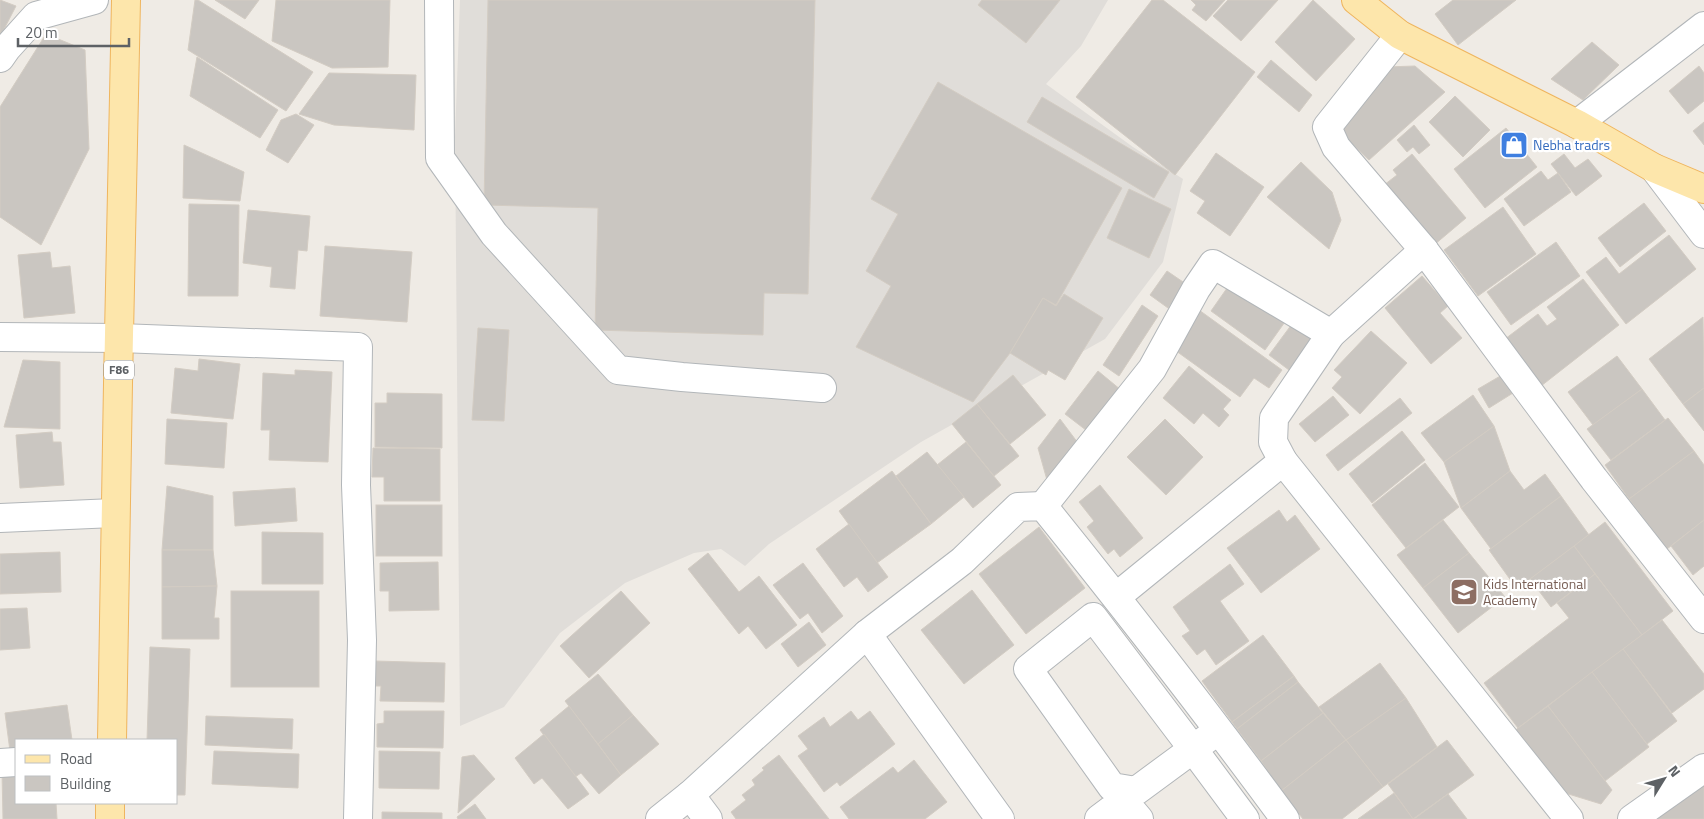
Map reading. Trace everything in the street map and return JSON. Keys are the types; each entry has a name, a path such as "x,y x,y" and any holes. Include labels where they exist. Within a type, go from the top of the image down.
{"main road":[{"name":"F86","path":"112,739 114,513 120,338 126,0"},
{"path":"1356,0 1400,34 1578,124 1654,168 1704,189"},
{"path":"110,804 110,819"}],"street":[{"path":"0,58 30,8 94,0"},
{"path":"439,0 440,158 494,234 618,370 822,388"},
{"path":"1578,124 1704,26"},
{"path":"1400,34 1327,127 1336,147 1424,250 1594,479 1704,620"},
{"path":"1654,168 1704,234"},
{"path":"1424,250 1331,334 1274,418 1273,442 1283,461 1569,819"},
{"path":"660,819 690,795 867,634 962,561 1018,507 1043,506 1152,369 1196,289 1213,264 1331,334"},
{"path":"0,337 120,338 358,347 356,485 362,640 358,819"},
{"path":"1116,596 1283,461"},
{"path":"1043,506 1116,596 1285,819"},
{"path":"0,518 114,513"},
{"path":"1219,730 1193,749 1122,807 1028,669 1092,617 1193,749 1245,819"},
{"path":"867,634 1000,819"},
{"path":"0,763 15,762"},
{"path":"1632,819 1704,768"},
{"path":"690,795 708,819"}],"shaded area":[{"path":"460,0 1108,0 1081,46 1046,84 1133,147 1183,179 1163,262 1105,339 921,442 769,544 745,566 721,549 694,553 625,583 560,633 504,707 460,726 455,136"}],"building":[{"path":"0,0 16,6 0,37"},
{"path":"195,0 198,0 313,72 286,111 188,50"},
{"path":"215,0 259,0 245,19"},
{"path":"276,0 390,0 388,67 332,68 272,41"},
{"path":"488,0 815,0 808,294 764,293 763,335 595,330 598,208 484,205"},
{"path":"982,0 1060,0 1026,43 978,5"},
{"path":"1152,0 1163,0 1255,72 1175,175 1076,97"},
{"path":"1191,0 1225,0 1206,21 1192,10 1196,5"},
{"path":"1228,0 1278,0 1241,41 1213,16"},
{"path":"1313,0 1355,39 1316,81 1275,42"},
{"path":"1453,0 1516,0 1458,45 1435,14"},
{"path":"46,34 85,50 89,149 41,245 0,217 0,107"},
{"path":"1592,42 1619,65 1583,100 1551,79"},
{"path":"197,57 278,110 260,138 190,96"},
{"path":"1271,60 1312,95 1299,112 1257,77"},
{"path":"1415,66 1445,92 1369,160 1331,124 1386,67"},
{"path":"1699,66 1704,73 1704,101 1688,114 1669,91"},
{"path":"329,73 416,75 414,130 334,125 299,114"},
{"path":"938,82 1122,188 1056,305 1043,298 1010,353 973,402 856,347 891,286 866,271 898,214 871,199"},
{"path":"1455,96 1490,130 1463,157 1429,122"},
{"path":"1042,97 1169,172 1154,198 1027,122"},
{"path":"296,114 314,125 288,163 266,150 281,120"},
{"path":"1704,122 1704,145 1693,131"},
{"path":"1414,125 1430,145 1419,154 1413,147 1407,152 1397,140"},
{"path":"1506,128 1537,167 1485,208 1454,169"},
{"path":"184,145 244,172 240,201 183,198"},
{"path":"1216,153 1264,187 1230,236 1197,213 1205,201 1190,191"},
{"path":"1412,154 1466,218 1434,245 1384,185 1397,175 1393,170"},
{"path":"1564,154 1575,168 1588,159 1602,176 1576,196 1551,164"},
{"path":"1301,162 1332,192 1341,220 1329,249 1267,197"},
{"path":"1541,171 1548,180 1558,173 1571,192 1524,226 1504,199"},
{"path":"1129,189 1171,209 1149,258 1107,238"},
{"path":"1644,203 1666,231 1620,267 1598,238"},
{"path":"189,204 239,205 238,296 188,296"},
{"path":"1503,207 1536,254 1478,296 1444,250"},
{"path":"248,210 310,216 307,251 298,250 295,289 270,287 272,267 243,263"},
{"path":"1669,235 1696,269 1626,324 1586,272 1606,257 1619,274"},
{"path":"1556,242 1580,276 1511,325 1487,292"},
{"path":"325,246 412,252 407,322 320,316"},
{"path":"50,252 52,268 70,266 75,313 24,318 18,255"},
{"path":"1167,271 1186,284 1168,308 1150,295"},
{"path":"1422,276 1448,306 1440,313 1462,338 1431,364 1385,308"},
{"path":"1583,279 1619,325 1541,386 1505,339 1538,314 1547,326 1557,319 1547,307"},
{"path":"1232,281 1287,319 1265,350 1211,311"},
{"path":"1064,294 1103,318 1065,380 1048,370 1046,375 1010,353 1043,298 1056,306"},
{"path":"1142,305 1158,316 1119,376 1103,365"},
{"path":"1199,310 1282,370 1269,388 1254,378 1240,397 1172,348"},
{"path":"1703,317 1704,388 1683,404 1649,359"},
{"path":"1292,324 1312,338 1289,370 1269,355"},
{"path":"478,328 509,330 504,421 472,420"},
{"path":"1371,331 1407,363 1360,414 1332,388 1342,377 1334,370"},
{"path":"1617,356 1642,389 1593,425 1568,392"},
{"path":"199,359 240,364 233,419 171,413 175,368 198,371"},
{"path":"23,360 60,362 60,429 4,427"},
{"path":"1189,366 1231,400 1223,409 1229,415 1219,427 1203,413 1194,424 1163,398"},
{"path":"295,370 332,372 328,462 269,460 270,430 261,430 263,373 295,375"},
{"path":"1098,371 1127,395 1095,437 1065,414"},
{"path":"1013,375 1046,415 1010,444 977,404"},
{"path":"1502,375 1513,393 1489,408 1478,389"},
{"path":"1704,388 1704,431 1683,404"},
{"path":"1642,389 1665,420 1611,460 1587,429"},
{"path":"387,393 442,394 442,448 375,447 375,403 387,403"},
{"path":"1473,395 1494,426 1444,462 1421,433"},
{"path":"1333,396 1349,415 1315,442 1299,424"},
{"path":"1400,398 1412,413 1338,471 1326,455"},
{"path":"977,404 1019,456 994,476 952,424"},
{"path":"1668,418 1694,451 1629,499 1605,465"},
{"path":"167,419 227,423 224,468 165,464"},
{"path":"1060,419 1081,447 1047,480 1038,448"},
{"path":"1165,419 1203,457 1166,495 1127,457"},
{"path":"1494,426 1510,471 1461,508 1444,462"},
{"path":"1402,431 1425,460 1372,503 1349,474"},
{"path":"52,432 53,442 61,442 64,485 20,488 16,435"},
{"path":"966,442 1001,485 973,508 937,465"},
{"path":"373,448 440,449 440,501 384,501 384,477 372,477"},
{"path":"1694,451 1704,465 1704,520 1667,549 1629,499"},
{"path":"927,452 964,497 931,524 896,476"},
{"path":"1425,463 1459,507 1406,548 1372,505"},
{"path":"892,471 931,524 877,563 839,511"},
{"path":"1510,471 1524,490 1545,474 1561,496 1491,549 1461,508"},
{"path":"1100,485 1143,538 1120,557 1114,549 1108,554 1087,527 1094,521 1079,502"},
{"path":"167,486 213,496 213,550 162,550"},
{"path":"295,488 297,521 235,526 233,492"},
{"path":"1561,496 1589,535 1517,589 1489,550"},
{"path":"376,505 442,505 442,556 376,556"},
{"path":"1279,510 1287,522 1295,515 1320,549 1261,593 1227,548"},
{"path":"1443,520 1469,553 1423,588 1397,555"},
{"path":"1704,520 1704,566 1693,575 1671,546"},
{"path":"1605,522 1673,611 1642,635 1574,546"},
{"path":"849,524 888,577 868,592 857,577 844,587 816,549"},
{"path":"1039,527 1085,588 1026,634 979,574"},
{"path":"262,532 323,533 323,584 262,584"},
{"path":"1574,546 1595,574 1551,607 1530,579"},
{"path":"162,550 213,550 217,586 162,587"},
{"path":"60,552 61,592 0,594 0,554"},
{"path":"708,553 739,592 759,576 797,625 766,649 748,626 739,634 688,569"},
{"name":"Kids International Academy","path":"1469,553 1505,597 1458,633 1423,588"},
{"path":"438,562 439,610 389,611 389,591 380,591 380,563"},
{"path":"803,563 843,616 822,633 808,613 800,619 773,585"},
{"path":"1230,564 1244,584 1220,601 1249,641 1216,665 1205,649 1197,655 1182,636 1190,631 1173,607"},
{"path":"1595,574 1642,635 1518,728 1484,683 1569,618 1557,603"},
{"path":"217,586 214,618 219,618 219,639 162,639 162,587"},
{"path":"972,590 1014,645 964,684 921,630"},
{"path":"231,591 319,591 319,687 231,687"},
{"path":"621,591 650,623 589,678 560,646"},
{"path":"27,608 30,648 0,650 0,609"},
{"path":"1662,620 1704,674 1704,689 1672,713 1623,649"},
{"path":"809,622 826,645 798,667 781,644"},
{"path":"1263,635 1294,676 1232,722 1202,681"},
{"path":"150,647 190,649 185,795 178,795 178,739 147,739"},
{"path":"1623,649 1677,721 1647,744 1592,672"},
{"path":"375,661 445,663 444,702 380,701 381,686 375,686"},
{"path":"1380,663 1406,698 1346,740 1319,707"},
{"path":"1592,672 1649,747 1605,781 1548,706"},
{"path":"598,674 633,715 598,744 565,701"},
{"path":"1294,676 1298,682 1237,729 1232,722"},
{"path":"1298,682 1323,713 1261,761 1237,729"},
{"path":"1406,698 1437,747 1383,787 1346,740"},
{"path":"67,705 72,739 15,739 15,750 10,751 5,713"},
{"path":"569,706 621,775 599,794 581,773 575,777 540,730"},
{"path":"1548,706 1612,790 1601,804 1562,792 1509,736"},
{"path":"384,711 444,711 443,748 377,747 377,724 384,723"},
{"path":"851,711 858,720 870,711 895,744 840,786 837,782 824,792 798,756 808,749 798,736 824,717 830,727"},
{"path":"1323,713 1346,740 1281,791 1261,761"},
{"path":"633,715 659,744 621,775 598,744"},
{"path":"206,716 293,719 292,749 205,745"},
{"path":"544,734 589,794 568,809 542,778 534,784 515,758"},
{"path":"1346,740 1383,787 1342,819 1303,819 1281,791"},
{"path":"1447,740 1474,775 1413,819 1388,784"},
{"path":"214,751 299,754 298,788 212,784"},
{"path":"379,751 440,752 439,789 379,788"},
{"path":"474,755 495,779 458,813 462,757"},
{"path":"779,755 829,819 736,819 731,812 746,800 742,795 755,785 752,780 764,770 762,768"},
{"path":"914,760 947,802 925,819 849,819 840,807 893,767 898,773"},
{"path":"2,773 15,773 15,804 56,804 57,819 3,819"},
{"path":"1704,782 1704,819 1649,819"},
{"path":"1394,793 1413,819 1358,819"},
{"path":"1448,794 1467,819 1414,819"},
{"path":"475,804 486,819 458,819 457,817"},
{"path":"382,812 442,813 442,819 382,819"}],"place":[{"name":"Nebha tradrs","path":"1514,145"},
{"name":"Kids International Academy","path":"1464,592"}]}
